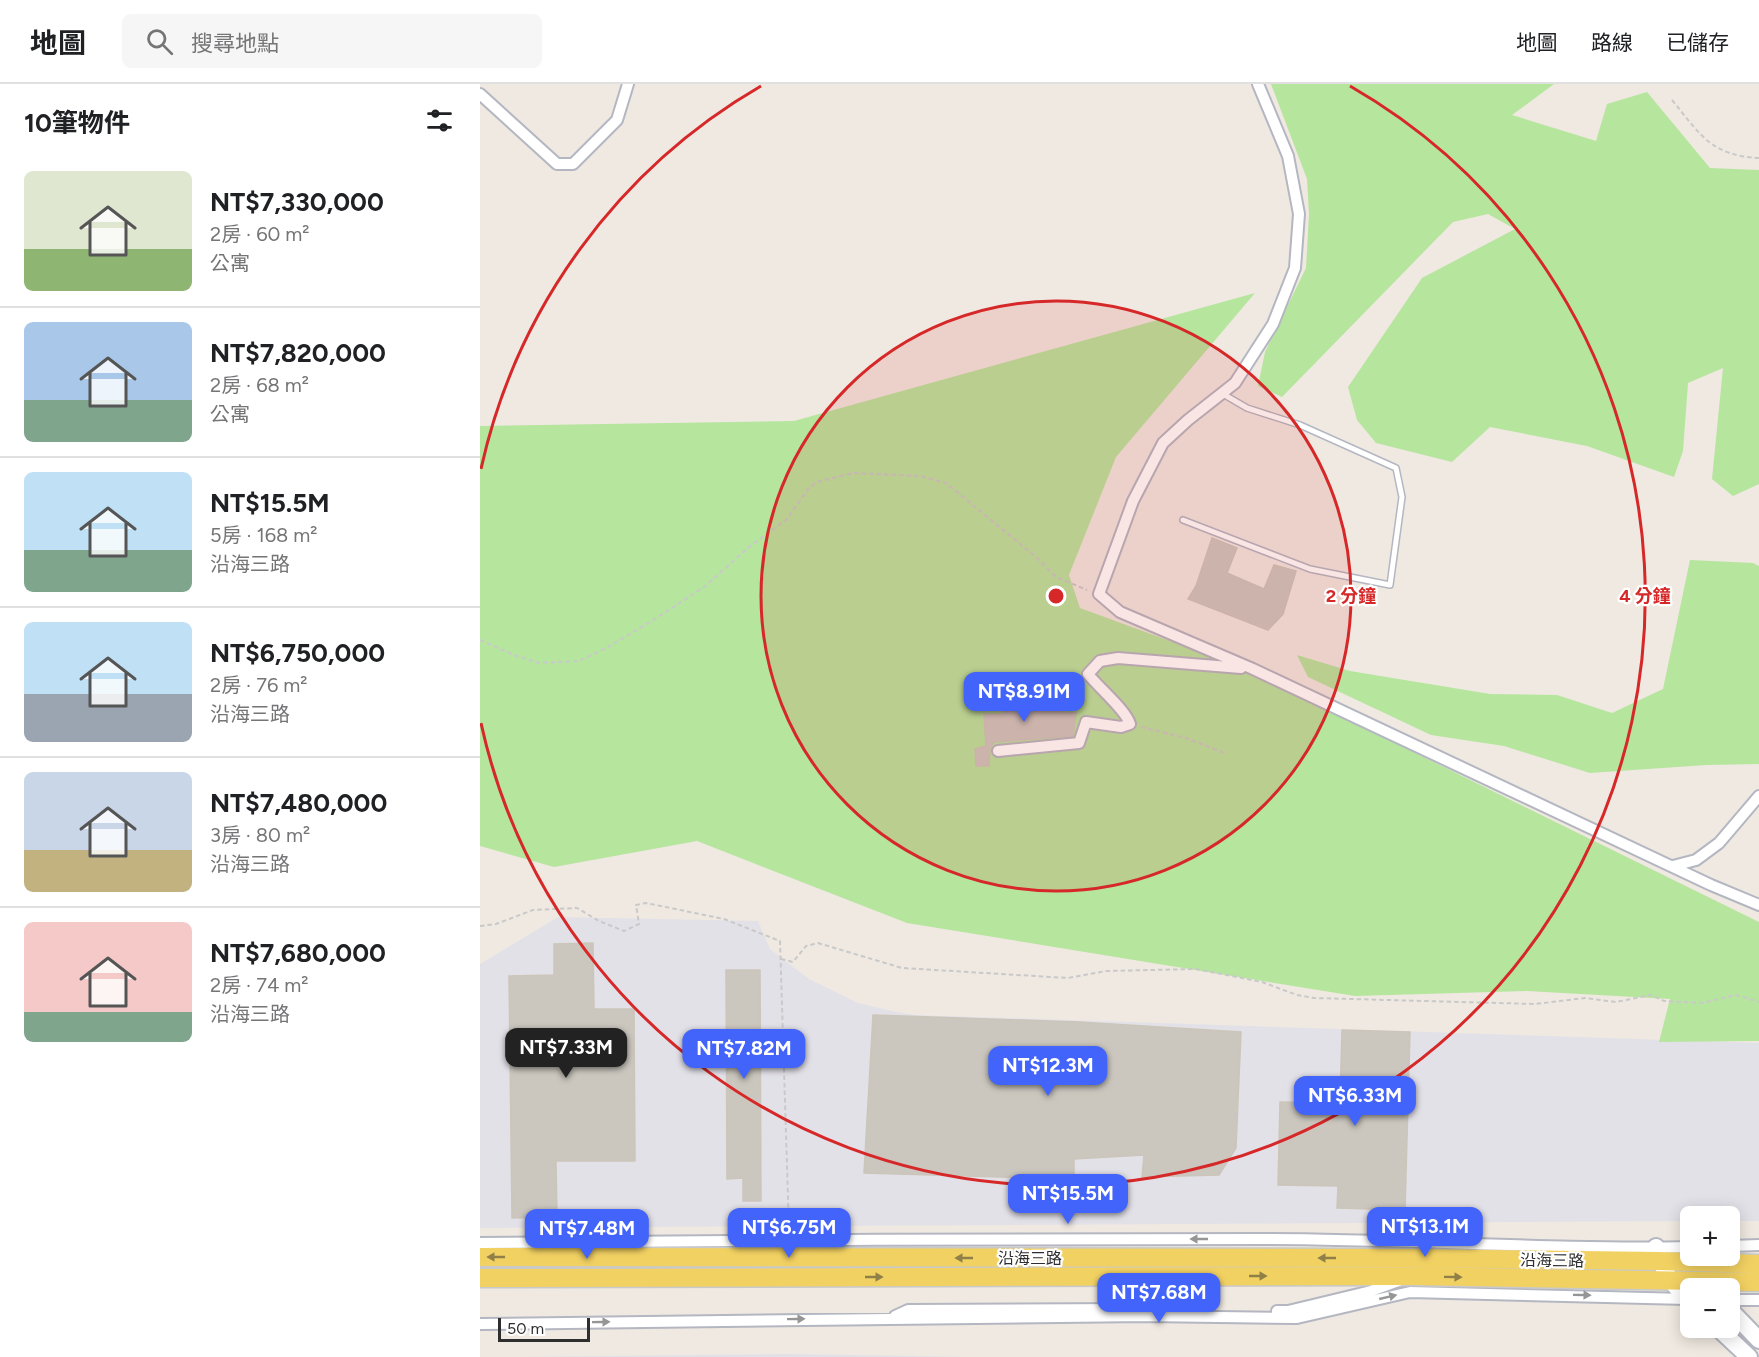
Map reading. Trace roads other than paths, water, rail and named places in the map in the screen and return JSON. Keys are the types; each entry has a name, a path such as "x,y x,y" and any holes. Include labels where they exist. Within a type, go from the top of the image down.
{"main road":[{"name":"沿海三路","path":"480,1257 572,1250 803,1249 1410,1258 1581,1280 1680,1281"},
{"name":"沿海三路","path":"480,1278 803,1277 1410,1258 1657,1254 1678,1262 1759,1264"},
{"name":"沿海三路","path":"1740,1283 1759,1282"}],"street":[{"path":"480,94 557,164 573,164 617,120 628,84"},
{"path":"1258,84 1288,156 1299,214 1295,268 1273,324 1235,383 1163,443 1132,501 1099,594 1120,612 1253,669 1711,885 1759,905"},
{"path":"998,751 1079,743 1086,723 1121,727 1130,724 1128,717 1088,674 1100,661 1118,658 1253,669"},
{"path":"1673,866 1696,860 1719,843 1759,796"},
{"name":"沿海三路","path":"480,1243 572,1250"},
{"path":"1740,1246 1759,1245"},
{"name":"沿海三路","path":"1657,1254 1680,1248"},
{"path":"803,1249 803,1277"},
{"path":"572,1250 573,1277"},
{"path":"683,1250 683,1277"},
{"path":"1657,1254 1670,1279 1680,1290"},
{"name":"沿海三路","path":"892,1318 908,1310 1104,1308 1288,1311 1371,1291 1410,1258"},
{"path":"1678,1262 1695,1278"},
{"name":"沿海三路","path":"480,1324 1146,1316 1297,1318 1410,1292 1680,1300"},
{"path":"1740,1300 1759,1300"},
{"path":"1740,1320 1759,1340"},
{"path":"1729,1338 1749,1357"}],"lane":[{"path":"1182,520 1310,569 1390,585 1402,497 1396,468 1300,425 1247,408 1222,393"}]}
